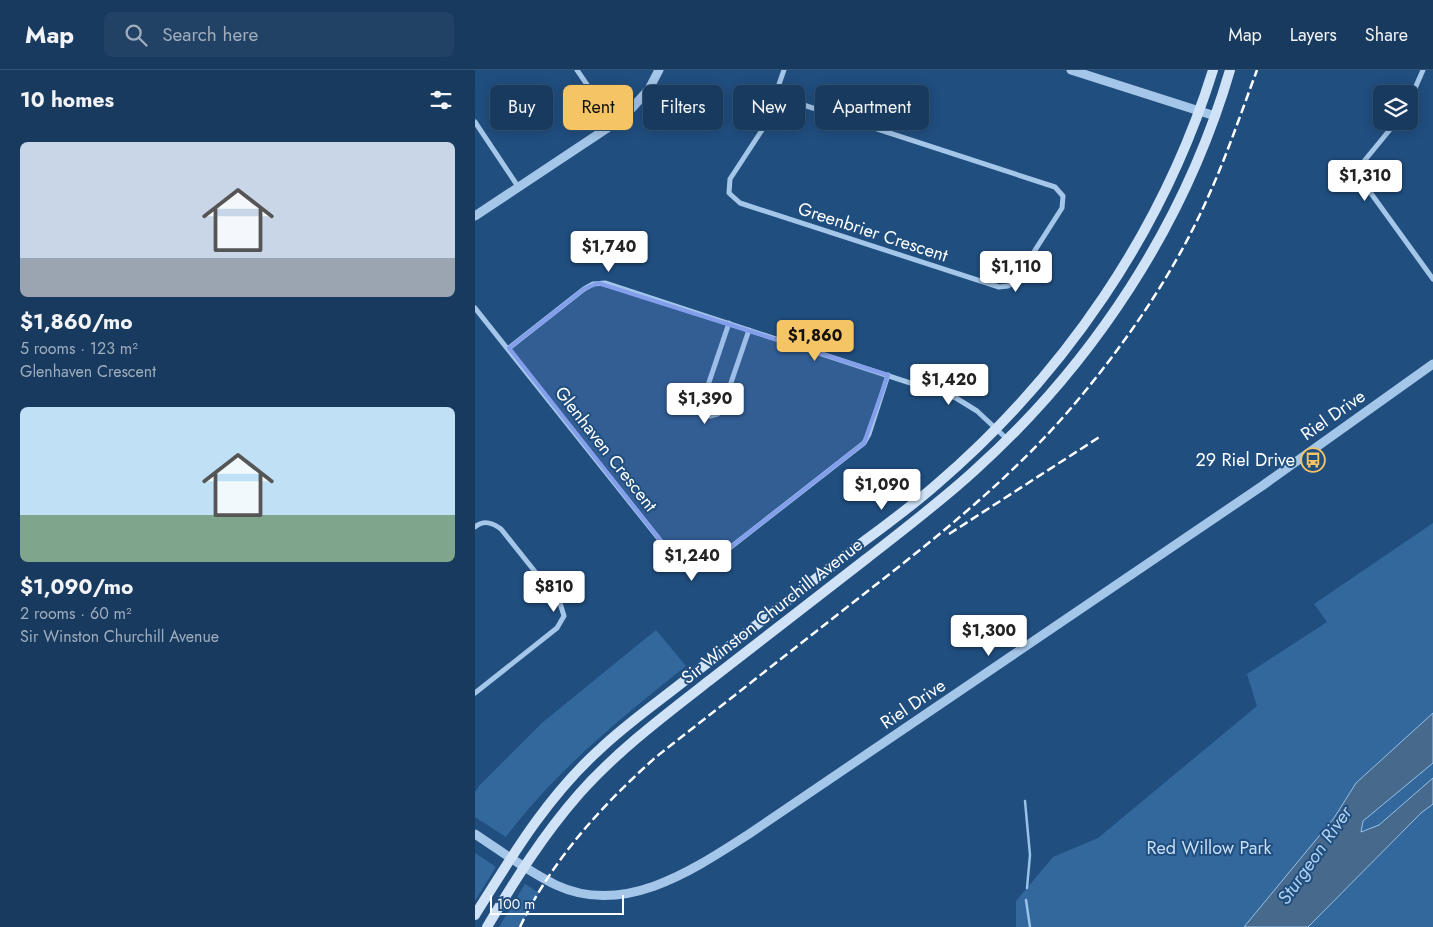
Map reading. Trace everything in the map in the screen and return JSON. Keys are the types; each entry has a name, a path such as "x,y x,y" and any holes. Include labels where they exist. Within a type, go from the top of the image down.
{"main road":[{"name":"Sir Winston Churchill Avenue","path":"475,914 537,819 599,750 936,485 996,429 1071,344 1123,266 1169,182 1199,111 1213,70"},
{"name":"Sir Winston Churchill Avenue","path":"487,927 523,866 580,792 619,754 681,703 937,503 1008,440 1054,390 1084,353 1143,265 1185,187 1215,116 1230,70"}],"street":[{"path":"577,70 587,85"},
{"path":"633,106 641,98 659,70"},
{"name":"Greenbrier Crescent","path":"779,85 784,70"},
{"path":"1071,70 1215,116"},
{"path":"1416,85 1423,70"},
{"name":"Greenbrier Crescent","path":"776,96 1055,187 1063,196 1063,208 1016,280 1011,285 999,287 740,203 729,193 730,179 757,139 776,96"},
{"path":"475,122 519,188"},
{"path":"475,216 605,130"},
{"path":"1390,130 1365,160 1361,176 1370,192 1433,279"},
{"path":"509,348 584,288 598,283 610,284 962,400 1008,440"},
{"name":"Glenhaven Crescent","path":"475,308 509,348 679,564 692,572 704,568 864,443 869,434 889,376"},
{"path":"729,323 702,404 703,412 710,416 718,414 722,409 749,330"},
{"name":"Riel Drive","path":"475,834 523,866 567,889 608,896 646,890 700,864 749,834 1262,486 1433,364"},
{"path":"475,527 485,522 501,529 559,603 564,616 557,628 475,693"}],"highlighted area":[{"path":"598,283 888,375 864,443 704,568 692,572 679,564 509,348 584,289"}],"green space":[{"name":"Red Willow Park","path":"1433,523 1433,713 1356,783 1334,818 1244,927 1016,927 1016,901 1053,857 1098,838 1257,706 1247,674 1327,622 1314,604"},
{"path":"656,630 686,666 614,725 568,767 526,812 506,837 475,817 475,792 479,786 543,722"},
{"path":"1433,763 1433,778 1379,825 1361,832 1363,821"},
{"path":"1433,804 1433,927 1308,927 1421,813"},
{"path":"475,853 496,867 475,901"},
{"path":"525,884 539,893 520,927 499,927"}],"water":[{"name":"Sturgeon River","path":"1433,713 1433,763 1363,821 1361,832 1379,825 1433,778 1433,804 1421,813 1308,927 1244,927 1334,818 1356,783"}],"waterway":[{"path":"1025,801 1030,855 1027,888"},
{"path":"1026,900 1030,927"}],"railway":[{"path":"520,927 547,879 562,857 597,814 636,775 656,757 970,509 1026,457 1077,401 1132,329 1166,278 1181,251 1215,181 1257,70"},
{"path":"949,534 1101,436"}],"place":[{"name":"29 Riel Drive","path":"1313,460"}]}
